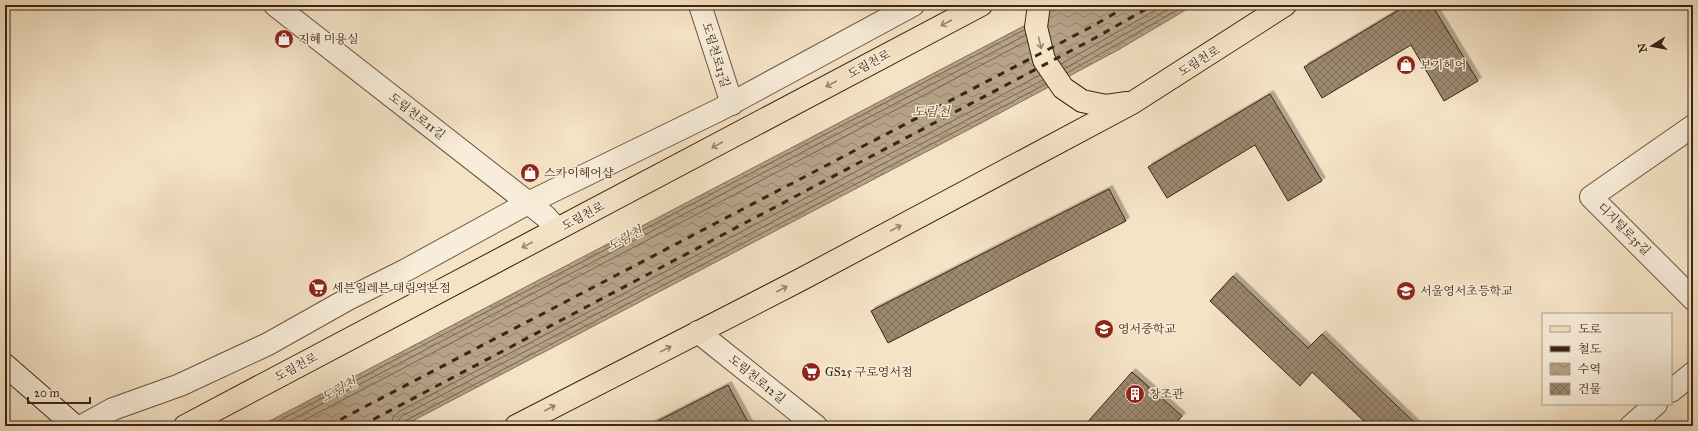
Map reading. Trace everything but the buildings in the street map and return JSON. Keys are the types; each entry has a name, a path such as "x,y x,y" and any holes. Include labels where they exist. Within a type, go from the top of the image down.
{"main road":[{"name":"도림천로","path":"185,426 981,5"},
{"path":"1039,5 1036,27 1044,60 1063,88 1082,101 1106,106 1132,102"},
{"name":"도림천로","path":"516,426 698,332 1132,102 1286,5"}],"street":[{"name":"도림천로11길","path":"275,5 545,216 557,229"},
{"name":"도림천로13길","path":"700,5 732,104"},
{"path":"82,426 113,409 180,385 268,344 348,299 406,270 528,203 732,104 803,63 913,5"},
{"name":"디지털로35길","path":"1693,126 1591,197 1693,299"},
{"name":"도림천로12길","path":"698,332 816,426"},
{"path":"5,365 75,426"},
{"path":"1672,390 1693,372"},
{"path":"1631,426 1655,405"}],"water":[{"name":"도림천","path":"1064,5 1194,5 1118,50 983,122 403,426 260,426"}],"railway":[{"path":"328,426 1091,27 1129,5"},
{"path":"361,426 1095,38 1153,5"}],"place":[{"name":"지혜 미용실","path":"284,39"},
{"name":"보기헤어","path":"1406,65"},
{"name":"스카이헤어샵","path":"530,173"},
{"name":"세븐일레븐 대림역본점","path":"318,288"},
{"name":"서울영서초등학교","path":"1406,291"},
{"name":"영서중학교","path":"1104,329"},
{"name":"GS25 구로영서점","path":"811,372"},
{"name":"창조관","path":"1135,394"}]}
